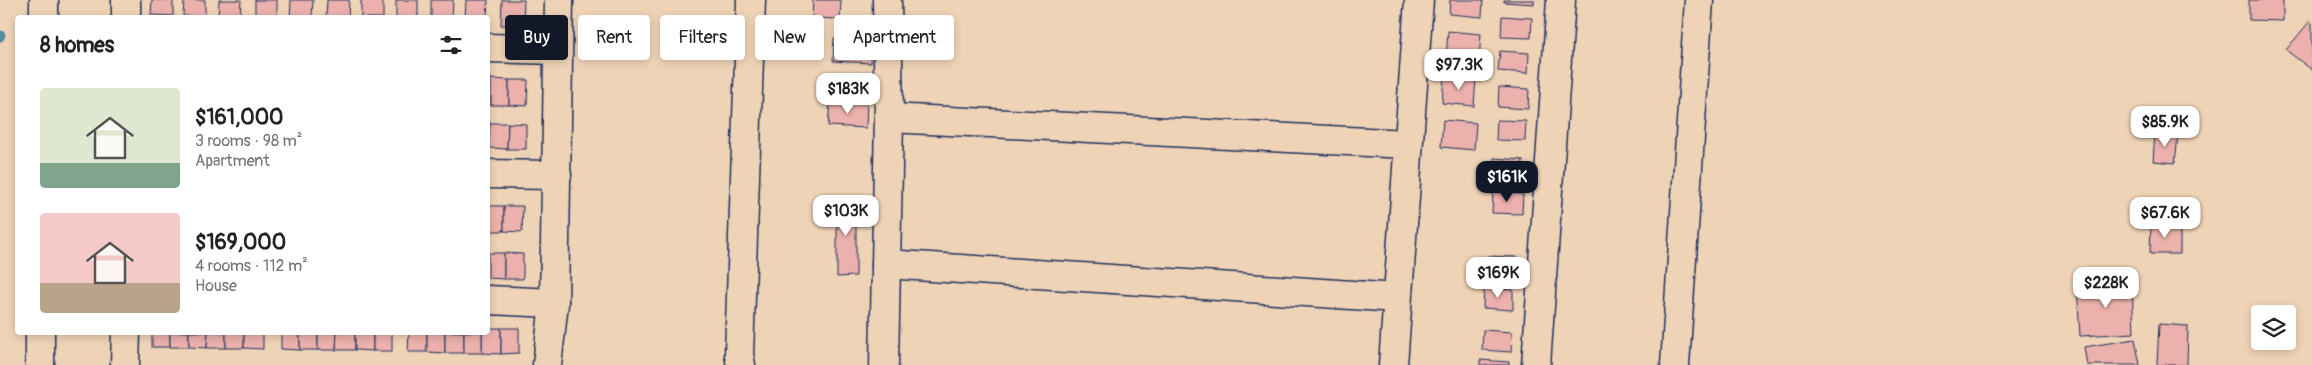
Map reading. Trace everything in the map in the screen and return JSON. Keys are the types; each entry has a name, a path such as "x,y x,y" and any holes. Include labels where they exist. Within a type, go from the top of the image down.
{"street":[{"path":"44,0 44,15"},
{"path":"126,0 126,15"},
{"path":"558,15 559,0"},
{"path":"741,365 739,355 750,0"},
{"path":"884,365 889,118 887,0"},
{"path":"1393,365 1407,144 1419,0"},
{"path":"1536,365 1561,0"},
{"path":"1675,365 1699,0"},
{"path":"490,48 505,48"},
{"path":"547,365 554,303 557,60"},
{"path":"889,118 1407,144"},
{"path":"490,174 557,175"},
{"path":"886,264 1397,298"},
{"path":"490,300 554,303"},
{"path":"40,335 40,365"},
{"path":"125,365 126,335"}],"building":[{"path":"152,0 173,0 173,15 151,15"},
{"path":"184,0 205,0 205,15 183,15"},
{"path":"219,0 241,0 240,15 218,15"},
{"path":"255,0 277,0 277,15 255,15"},
{"path":"291,0 313,0 312,15 290,15"},
{"path":"327,0 349,0 348,15 326,15"},
{"path":"361,0 383,0 383,15 361,15"},
{"path":"396,0 418,0 418,15 396,15"},
{"path":"431,0 453,0 452,15 431,15"},
{"path":"466,0 488,0 487,15 465,15"},
{"path":"502,0 524,0 523,15 505,15 505,25 501,25"},
{"path":"813,0 841,0 840,15 834,15 834,19 824,18 824,15 812,15"},
{"path":"1450,0 1483,0 1482,17 1449,14"},
{"path":"1504,0 1534,0 1534,4 1504,2"},
{"path":"2249,0 2283,0 2283,21 2249,20"},
{"path":"1502,16 1532,18 1531,38 1501,37"},
{"path":"2310,21 2312,23 2312,70 2286,50"},
{"path":"1448,31 1481,34 1479,61 1446,59"},
{"path":"834,38 834,60 871,60 871,63 833,61"},
{"path":"1500,51 1529,53 1528,73 1498,71"},
{"path":"1444,76 1476,78 1474,106 1442,103"},
{"path":"490,79 491,79 490,105"},
{"path":"491,79 509,80 509,105 491,105"},
{"path":"509,80 528,80 527,106 509,105"},
{"path":"1499,87 1529,89 1528,109 1498,107"},
{"path":"830,101 867,103 866,128 828,126"},
{"path":"1443,120 1476,123 1474,150 1441,147"},
{"path":"1497,120 1526,121 1525,141 1496,140"},
{"path":"490,123 508,123 507,149 490,148"},
{"path":"508,123 526,124 526,149 507,149"},
{"path":"2155,133 2178,135 2175,163 2153,161"},
{"path":"1494,158 1523,160 1522,180 1492,178"},
{"path":"1493,192 1523,194 1522,214 1492,213"},
{"path":"837,197 856,197 856,276 837,277"},
{"path":"490,206 504,206 504,231 490,231"},
{"path":"504,206 523,206 522,232 504,231"},
{"path":"2151,223 2180,223 2180,254 2150,254"},
{"path":"490,253 504,253 504,279 490,278"},
{"path":"504,253 523,254 523,279 504,279"},
{"path":"1487,256 1516,257 1515,277 1485,275"},
{"path":"2132,283 2134,333 2080,336 2077,286"},
{"path":"1484,288 1513,290 1513,310 1483,308"},
{"path":"2159,324 2188,326 2187,365 2157,365"},
{"path":"490,328 501,328 501,354 482,353 482,335 490,335"},
{"path":"501,328 519,328 519,353 501,354"},
{"path":"1483,330 1512,332 1511,352 1482,350"},
{"path":"152,335 170,335 170,347 152,347"},
{"path":"170,335 189,335 189,347 170,347"},
{"path":"189,335 208,335 207,348 189,347"},
{"path":"208,335 226,335 226,348 207,348"},
{"path":"226,335 244,335 244,348 226,348"},
{"path":"244,335 263,335 263,349 244,348"},
{"path":"281,335 300,335 300,350 281,349"},
{"path":"300,335 318,335 318,350 300,350"},
{"path":"318,335 337,335 336,350 318,350"},
{"path":"337,335 355,335 355,350 336,350"},
{"path":"355,335 373,335 373,351 355,350"},
{"path":"373,335 392,335 392,351 373,351"},
{"path":"409,335 427,335 427,352 408,352"},
{"path":"427,335 445,335 445,353 427,352"},
{"path":"445,335 464,335 464,353 445,353"},
{"path":"464,335 482,335 482,353 464,353"},
{"path":"2135,339 2140,365 2087,365 2084,347"},
{"path":"1480,360 1509,362 1509,365 1480,365"}]}
